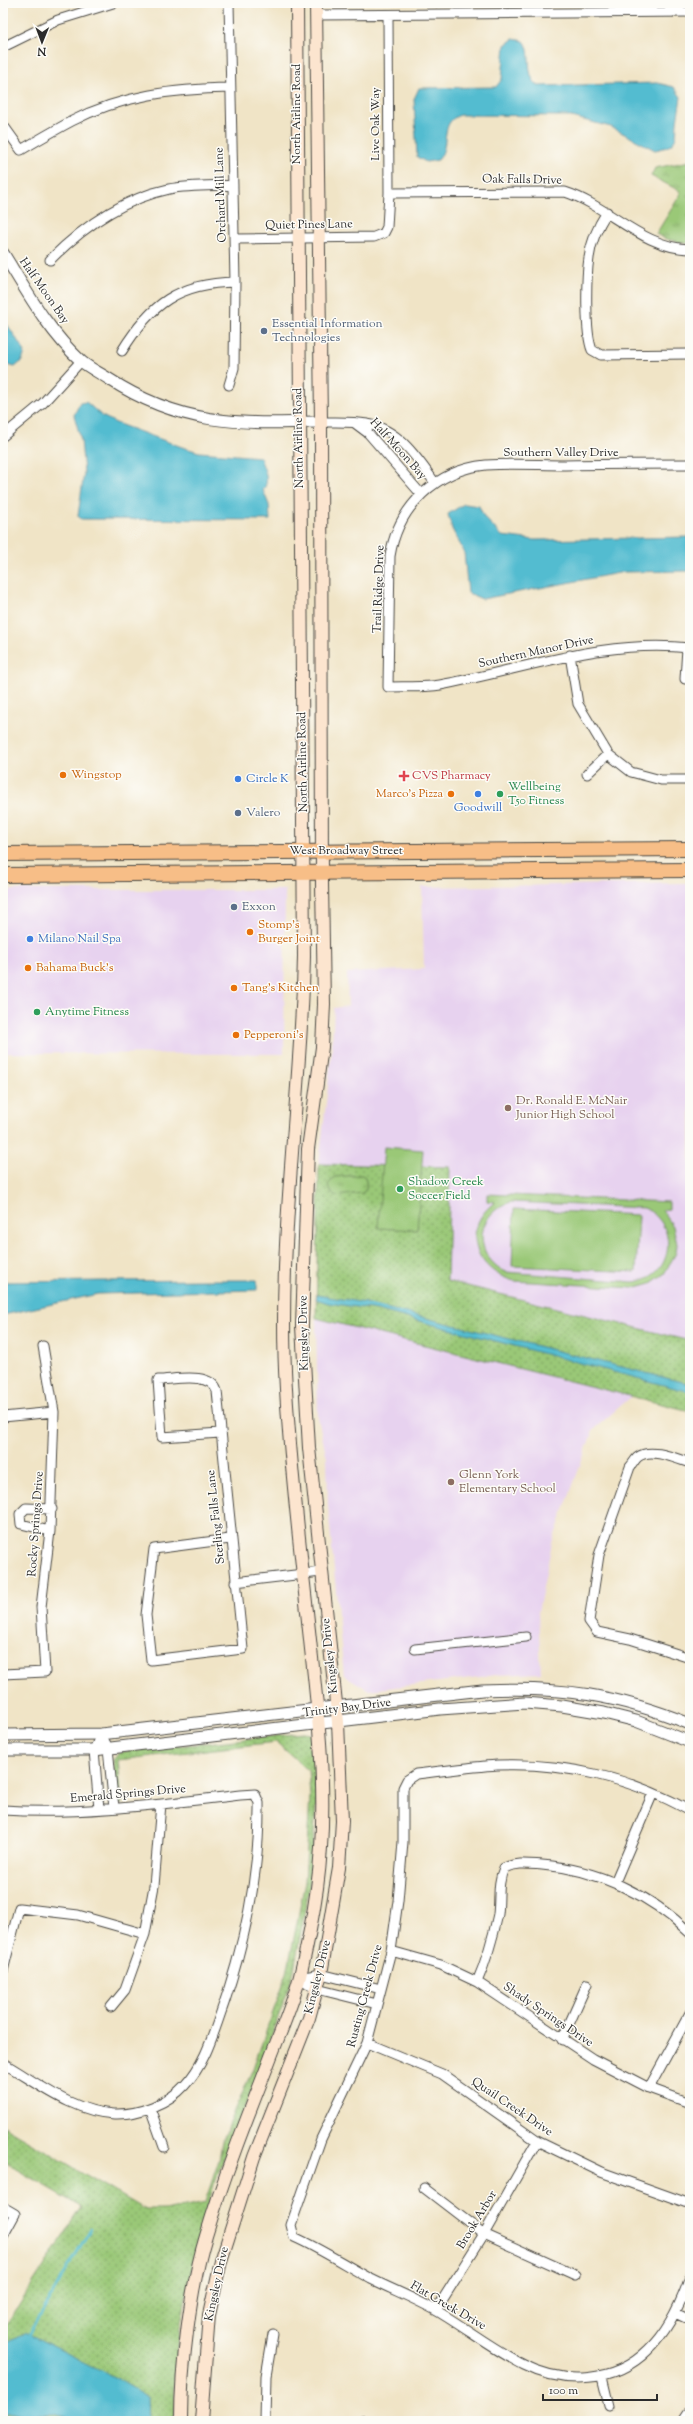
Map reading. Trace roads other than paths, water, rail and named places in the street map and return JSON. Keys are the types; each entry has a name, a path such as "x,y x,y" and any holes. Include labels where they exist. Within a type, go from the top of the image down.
{"main road":[{"name":"North Airline Road","path":"297,3 298,422 305,872"},
{"name":"North Airline Road","path":"316,9 321,422 323,872"},
{"path":"300,597 321,597"},
{"name":"West Broadway Street","path":"3,854 690,848"},
{"path":"406,872 422,868 458,864 464,857 464,850"},
{"name":"West Broadway Street","path":"3,875 690,870"},
{"name":"Kingsley Drive","path":"181,2421 184,2363 201,2254 231,2160 299,1978 317,1886 321,1843 322,1781 319,1724 290,1449 284,1326 285,1252 291,1148 303,1003 305,872"},
{"name":"Kingsley Drive","path":"201,2421 209,2315 221,2261 254,2157 309,2018 321,1974 332,1913 341,1829 338,1722 309,1448 302,1326 308,1149 323,1026 325,942 323,872"},
{"path":"291,1148 308,1149"},
{"path":"284,1326 302,1326"},
{"path":"290,1449 309,1448"},
{"path":"201,2254 221,2261"}],"street":[{"path":"3,47 58,20 113,3"},
{"name":"Orchard Mill Lane","path":"229,3 235,239 234,368 229,385"},
{"path":"316,9 388,15 690,12"},
{"name":"Live Oak Way","path":"384,233 387,227 388,193 388,15"},
{"path":"3,125 22,150 72,120 122,101 165,91 230,88"},
{"path":"50,260 87,227 126,203 170,189 233,185"},
{"name":"Oak Falls Drive","path":"388,193 559,192 579,196 654,241 677,248 690,248"},
{"path":"607,212 598,228 589,258 588,333 592,350 601,355 690,354"},
{"name":"Quiet Pines Lane","path":"235,239 374,237 384,233"},
{"name":"Half Moon Bay","path":"3,253 46,320 81,361 135,396 187,416 236,423 321,422 368,424 392,434 413,454 435,483"},
{"path":"122,350 147,314 169,298 205,285 235,282"},
{"path":"3,436 43,403 81,361"},
{"name":"Half Moon Bay","path":"354,423 368,433 421,494"},
{"name":"Southern Valley Drive","path":"435,483 451,474 486,465 690,464"},
{"name":"Trail Ridge Drive","path":"388,687 390,556 393,540 406,512 421,494 435,483"},
{"path":"685,679 688,648"},
{"name":"Southern Manor Drive","path":"388,687 438,686 570,655 613,649 688,648"},
{"path":"570,655 578,704 608,754 631,772 661,780 690,780"},
{"path":"587,774 608,754"},
{"name":"Rocky Springs Drive","path":"3,1674 45,1672 41,1607 52,1509 54,1412 43,1346"},
{"name":"Sterling Falls Lane","path":"220,1433 162,1437 158,1380 202,1379 213,1383 218,1394 220,1433 230,1539 243,1649 151,1660 146,1615 154,1549 230,1539"},
{"path":"3,1417 54,1412"},
{"path":"690,1463 660,1455 648,1454 638,1457 630,1467 599,1555 589,1621 597,1632 630,1639 690,1658"},
{"path":"50,1531 21,1524 20,1514 26,1508 52,1509"},
{"path":"235,1582 321,1572"},
{"path":"415,1649 526,1637"},
{"name":"Trinity Bay Drive","path":"3,1735 101,1734 482,1690 525,1688 604,1696 629,1702 690,1724"},
{"name":"Trinity Bay Drive","path":"3,1750 94,1750 471,1706 525,1703 562,1706 604,1713 636,1721 690,1742"},
{"path":"101,1734 108,1748 114,1808"},
{"path":"99,1809 94,1750 101,1734"},
{"name":"Rusting Creek Drive","path":"292,2229 291,2225 321,2139 367,2043 391,1950 403,1842 402,1788 407,1780 416,1774 498,1765 541,1766 592,1773 624,1782 653,1793"},
{"path":"615,1882 653,1793 690,1811"},
{"name":"Emerald Springs Drive","path":"3,1810 39,1812 99,1809 255,1794 259,1803 255,1874 233,1979 202,2062 186,2085 174,2096 150,2108"},
{"path":"111,2006 125,1990 145,1934 154,1886 161,1804"},
{"path":"477,1982 490,1950 498,1912 500,1877 504,1868 513,1864 549,1865 574,1870 615,1882 677,1920 690,1933"},
{"path":"3,1971 19,1908 78,1916 145,1934"},
{"name":"Shady Springs Drive","path":"391,1950 441,1965 477,1982 562,2040 593,2059 649,2088 690,2103"},
{"path":"299,1978 321,1974 381,1989"},
{"path":"299,1978 317,1989 377,2004"},
{"path":"562,2040 587,1984"},
{"path":"649,2088 690,2013"},
{"name":"Quail Creek Drive","path":"367,2043 420,2063 442,2074 537,2141 601,2172 690,2204"},
{"path":"3,2063 76,2105 94,2112 116,2114 150,2108 164,2147"},
{"name":"Brook Arbor","path":"436,2310 484,2234 537,2141"},
{"path":"424,2188 484,2234 575,2275"},
{"path":"3,2207 15,2214 3,2236"},
{"name":"Flat Creek Drive","path":"292,2229 294,2236 321,2249 372,2279 436,2310 525,2366 554,2377 602,2377"},
{"path":"609,2406 602,2377 619,2370 648,2351 675,2313 690,2277"},
{"path":"681,2300 690,2304"},
{"path":"675,2313 690,2320"},
{"path":"266,2421 266,2376 274,2334"},
{"path":"684,2421 690,2412"}],"water":[{"path":"513,39 524,41 527,46 531,76 539,86 657,83 674,87 681,97 676,138 674,142 664,148 655,150 611,127 568,116 460,115 449,123 444,148 438,160 426,162 417,157 414,99 419,88 496,87 502,79 505,45"},
{"path":"3,318 25,352 22,361 15,367 3,364"},
{"path":"86,402 102,416 116,423 182,447 199,452 260,457 266,478 263,490 269,505 270,520 81,519 78,516 84,473 81,440 74,415 80,403"},
{"path":"464,504 479,506 484,517 502,536 535,540 690,537 690,571 624,572 482,599 468,593 464,552 452,529 448,514"},
{"path":"257,1280 257,1290 98,1294 3,1315 3,1282"},
{"path":"317,1295 366,1303 690,1384 690,1392 377,1310 328,1303 316,1299"},
{"path":"27,2333 114,2377 148,2397 149,2421 82,2421 53,2414 3,2414 3,2345"}],"waterway":[{"path":"28,2337 91,2228"}],"place":[{"name":"Essential Information Technologies","path":"264,331"},
{"name":"Wingstop","path":"63,775"},
{"name":"CVS Pharmacy","path":"404,776"},
{"name":"Circle K","path":"238,779"},
{"name":"Marco's Pizza","path":"451,794"},
{"name":"Goodwill","path":"478,794"},
{"name":"Wellbeing T50 Fitness","path":"500,794"},
{"name":"Valero","path":"238,813"},
{"name":"Exxon","path":"234,907"},
{"name":"Stomp's Burger Joint","path":"250,932"},
{"name":"Milano Nail Spa","path":"30,939"},
{"name":"Bahama Buck's","path":"28,968"},
{"name":"Tang's Kitchen","path":"234,988"},
{"name":"Anytime Fitness","path":"37,1012"},
{"name":"Pepperoni's","path":"236,1035"},
{"name":"Dr. Ronald E. McNair Junior High School","path":"508,1108"},
{"name":"Shadow Creek Soccer Field","path":"400,1189"},
{"name":"Glenn York Elementary School","path":"451,1482"}]}
